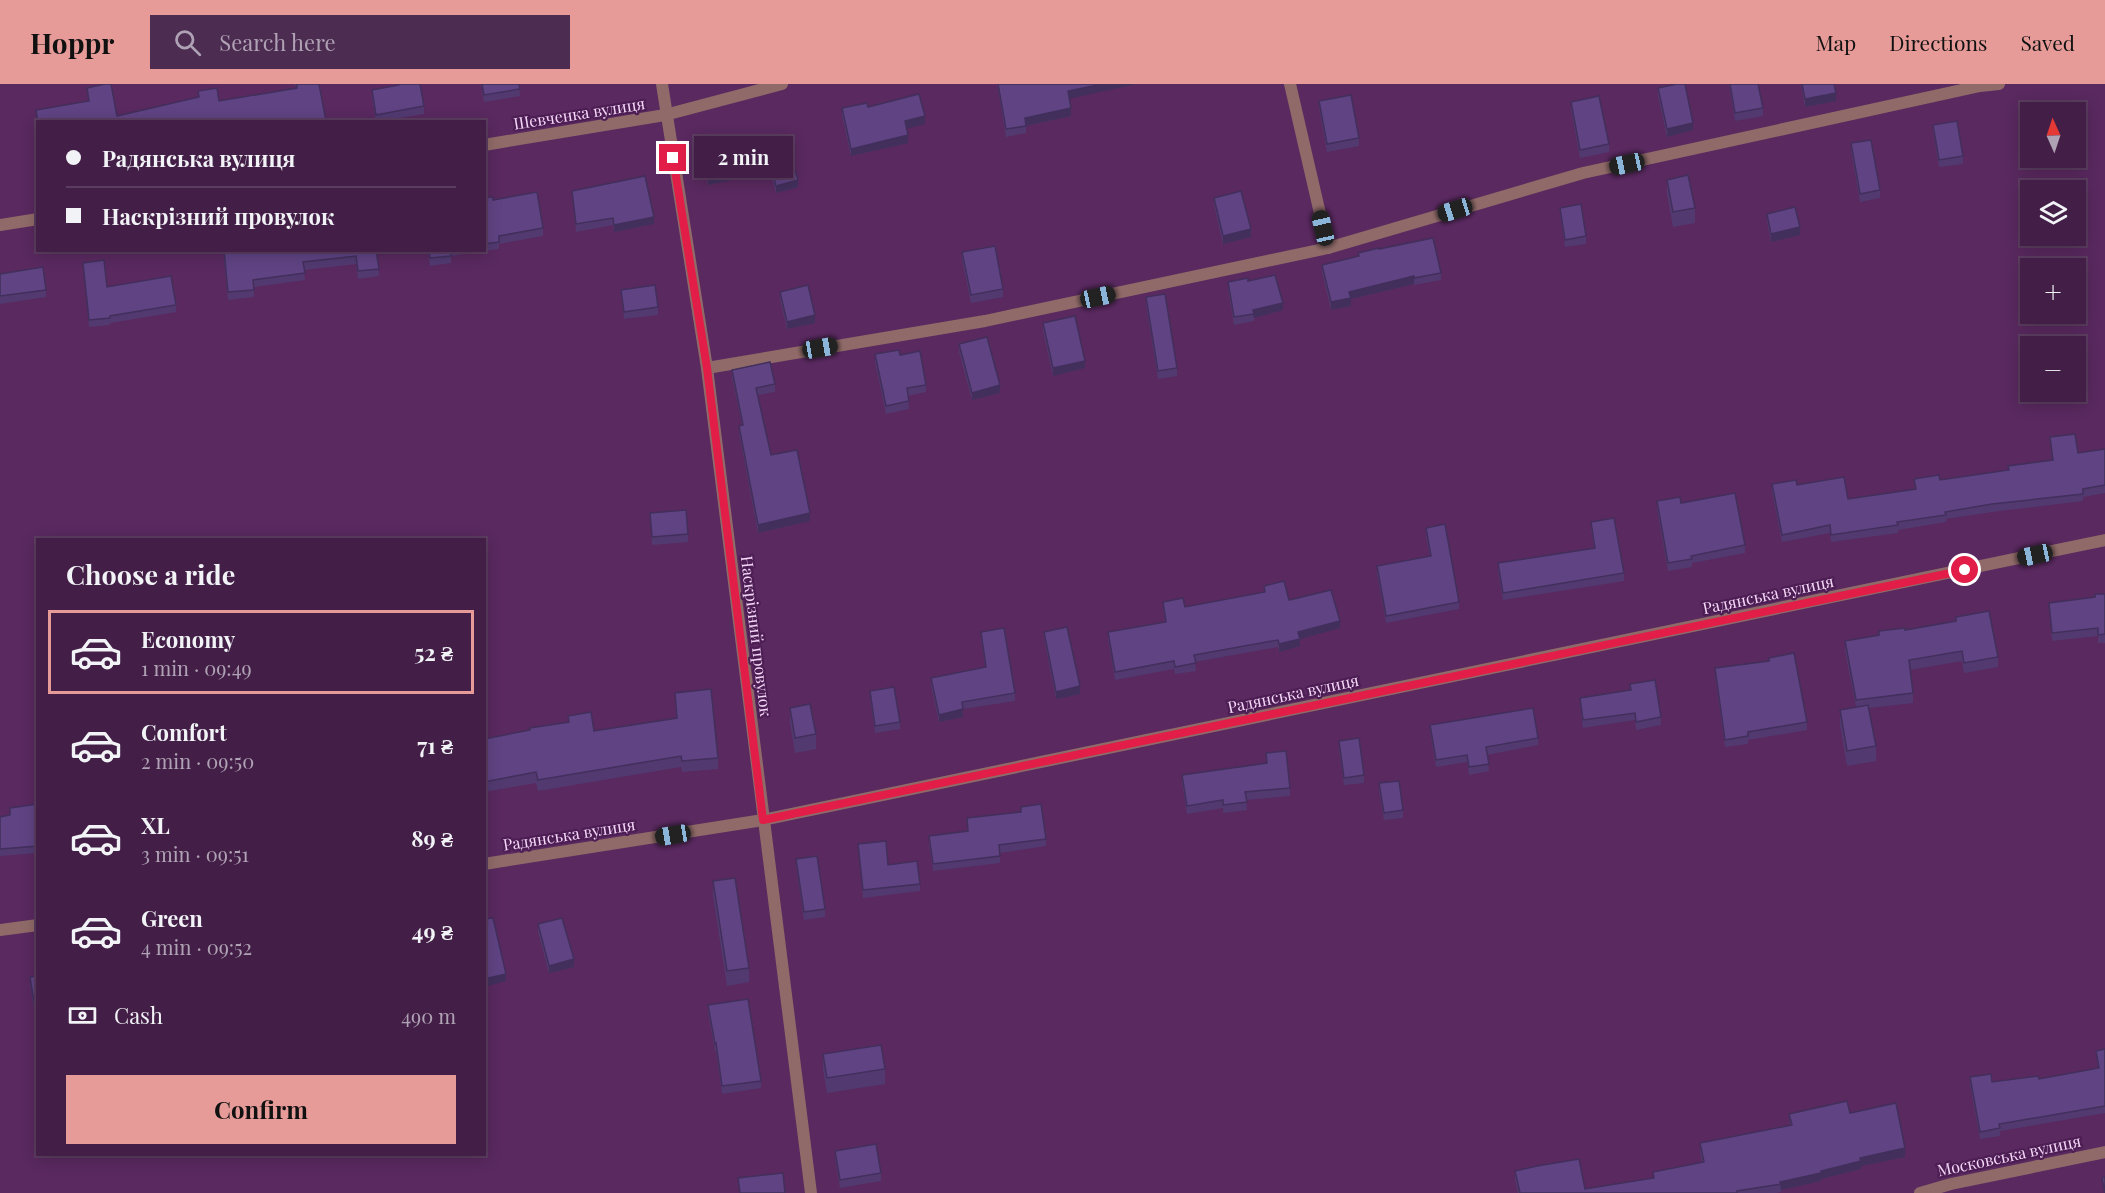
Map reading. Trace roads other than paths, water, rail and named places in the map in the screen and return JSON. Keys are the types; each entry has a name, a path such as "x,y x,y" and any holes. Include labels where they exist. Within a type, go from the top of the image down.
{"street":[{"name":"Наскрізний провулок","path":"662,84 665,115 707,368 811,1193"},
{"name":"Шевченка вулиця","path":"486,145 665,115 782,84"},
{"path":"1290,84 1328,248"},
{"path":"707,368 985,321 1328,248 1583,173 1980,86 1999,84"},
{"path":"0,225 36,219"},
{"name":"Радянська вулиця","path":"486,864 763,820 2105,540"},
{"path":"0,930 36,925"},
{"name":"Московська вулиця","path":"1920,1193 1951,1184 2105,1152"}]}
